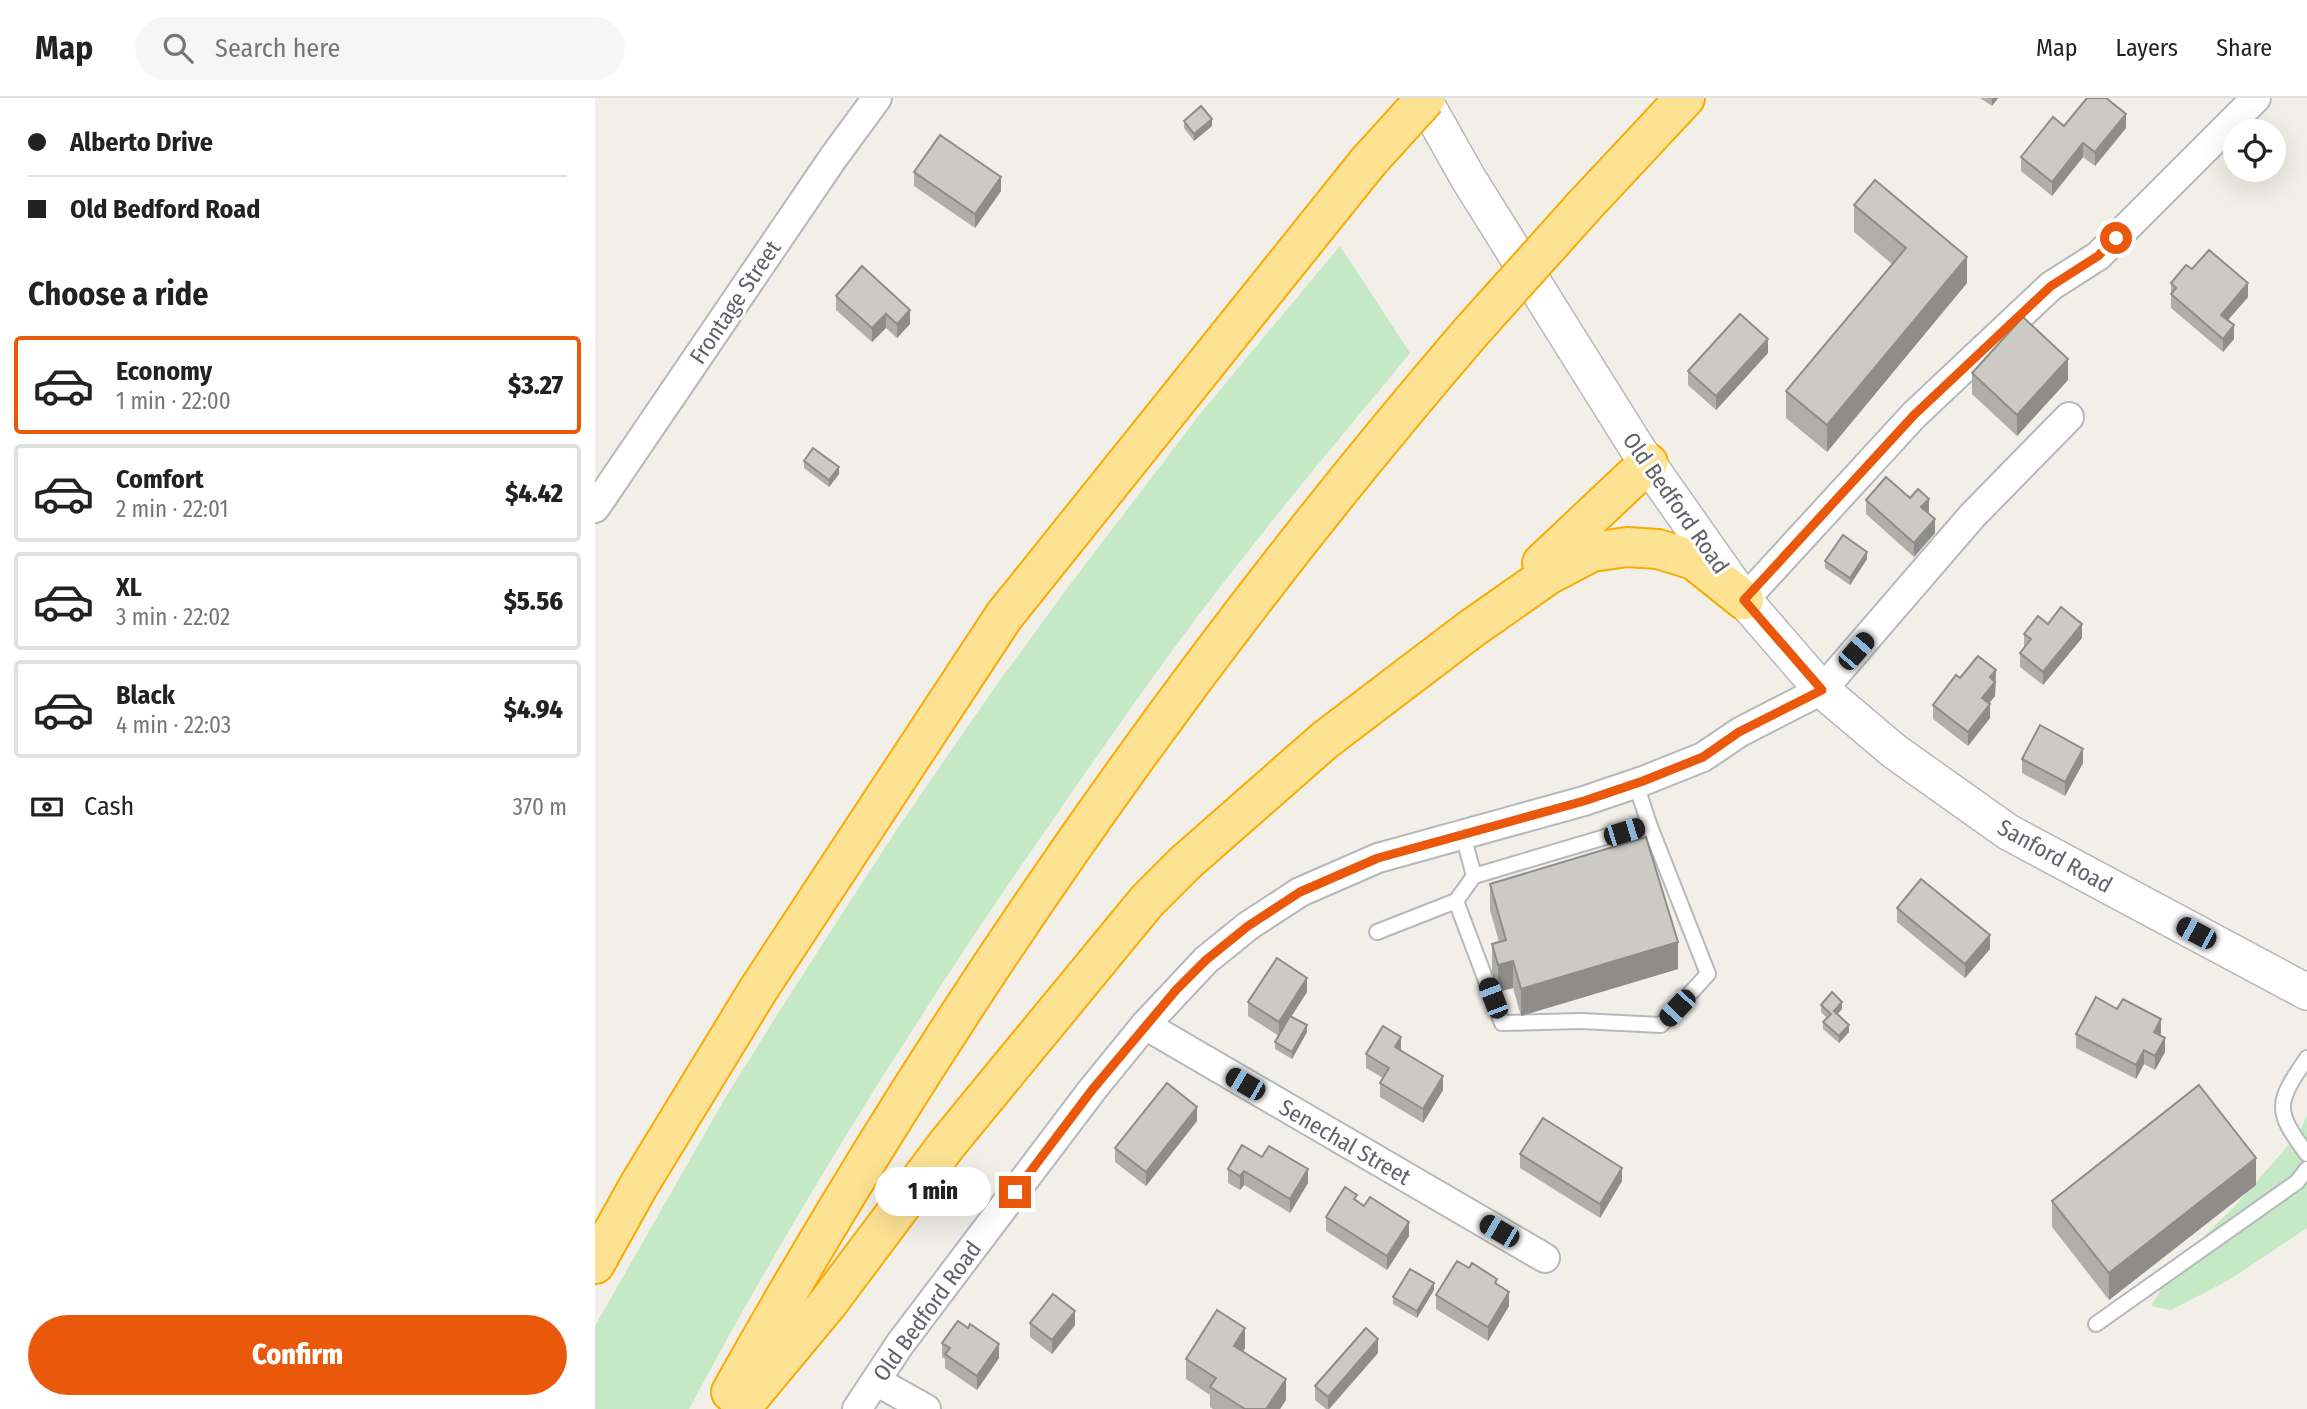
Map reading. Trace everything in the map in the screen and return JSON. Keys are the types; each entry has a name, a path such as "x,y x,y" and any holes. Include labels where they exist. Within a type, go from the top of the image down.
{"highway":[{"path":"595,1264 639,1185 751,1001 1004,616 1368,162 1424,98"},
{"path":"721,1409 814,1247 1026,913 1191,683 1338,494 1472,332 1685,98"},
{"path":"1471,629 1648,463"},
{"path":"740,1409 828,1303 948,1143 1147,901 1185,863 1325,740 1471,629 1548,575 1592,552 1627,547 1658,549 1694,561 1744,600"}],"street":[{"name":"Frontage Street","path":"595,508 833,158 877,98"},
{"name":"Old Bedford Road","path":"857,1409 900,1344 1092,1090 1145,1026 1206,960 1248,926 1300,892 1378,858 1584,801 1703,757 1739,732 1822,690 1744,600 1648,463 1468,178 1424,98"},
{"path":"1744,600 1914,415 2051,286 2098,256 2256,98"},
{"path":"1822,690 1972,516 2069,417"},
{"name":"Sanford Road","path":"1822,690 1894,751 2008,832 2307,992"},
{"name":"Senechal Street","path":"1145,1026 1545,1258"},
{"path":"876,1381 926,1409"}],"lane":[{"path":"1456,901 1502,1023 1581,1021 1661,1025 1708,974 1636,784"},
{"path":"1377,932 1456,901 1474,876 1649,824"},
{"path":"1463,835 1474,876"},
{"path":"2307,1058 2282,1101 2286,1126 2307,1154"},
{"path":"2095,1324 2297,1182 2307,1169"}],"green space":[{"path":"1340,246 1410,353 1206,605 995,904 814,1189 689,1409 595,1409 595,1326 724,1100 791,993 897,829 995,687 1072,582 1200,414"},
{"path":"2307,1115 2307,1228 2229,1280 2171,1310 2151,1306 2176,1264 2235,1206 2300,1132"}],"building":[{"path":"2087,98 2106,98 2126,114 2095,152 2083,143 2052,182 2021,157 2053,117 2064,126"},
{"path":"1201,106 1212,119 1194,134 1184,121"},
{"path":"940,135 1001,177 975,214 914,172"},
{"path":"1875,180 1967,257 1827,425 1786,391 1906,248 1854,205"},
{"path":"2209,250 2248,283 2221,315 2234,325 2223,339 2171,294 2176,288 2171,283 2186,265 2192,269"},
{"path":"862,266 910,310 897,324 886,314 872,328 836,296"},
{"path":"1740,314 1768,339 1716,396 1688,371"},
{"path":"2023,317 2068,359 2017,415 1972,373"},
{"path":"813,448 839,467 829,480 804,461"},
{"path":"1886,477 1910,498 1918,489 1929,499 1921,507 1935,519 1914,543 1866,500"},
{"path":"1843,535 1867,552 1850,578 1825,561"},
{"path":"2061,607 2082,624 2043,672 2020,653 2031,639 2024,634 2038,616 2048,624"},
{"path":"1978,656 1996,670 1990,677 1995,682 1982,698 1990,704 1968,732 1933,705 1956,675 1960,678"},
{"path":"2040,725 2083,749 2065,782 2022,759"},
{"path":"1646,837 1678,942 1521,989 1513,961 1498,965 1492,944 1506,940 1490,884"},
{"path":"1921,879 1990,935 1965,964 1897,908"},
{"path":"1277,958 1307,978 1279,1022 1248,1002"},
{"path":"1832,992 1842,1002 1834,1011 1849,1025 1839,1036 1823,1022 1831,1014 1821,1005"},
{"path":"2096,997 2117,1009 2123,999 2161,1019 2154,1032 2165,1038 2155,1056 2144,1050 2136,1065 2076,1034"},
{"path":"1290,1016 1307,1025 1292,1052 1275,1042"},
{"path":"1383,1026 1401,1037 1395,1047 1443,1076 1423,1109 1380,1083 1389,1068 1366,1054"},
{"path":"1167,1083 1197,1107 1146,1172 1115,1148"},
{"path":"2199,1085 2256,1158 2109,1273 2052,1201"},
{"path":"1543,1118 1622,1168 1600,1204 1520,1154"},
{"path":"1242,1145 1262,1157 1269,1146 1308,1169 1290,1199 1244,1171 1240,1176 1228,1169"},
{"path":"1345,1187 1357,1195 1354,1199 1364,1206 1370,1197 1409,1222 1387,1256 1326,1217"},
{"path":"1457,1261 1469,1268 1472,1263 1497,1279 1495,1283 1509,1292 1488,1327 1436,1295"},
{"path":"1410,1269 1434,1283 1417,1311 1393,1297"},
{"path":"1053,1294 1075,1311 1052,1340 1030,1323"},
{"path":"1217,1310 1245,1328 1234,1346 1286,1379 1266,1409 1245,1409 1210,1387 1216,1378 1186,1359"},
{"path":"958,1321 968,1328 970,1324 999,1344 977,1376 945,1354 950,1348 942,1343"},
{"path":"1366,1328 1378,1339 1328,1397 1315,1386"}],"route":[{"path":"1015,1192 1092,1090 1176,990 1206,960 1248,926 1300,892 1378,858 1584,801 1643,781 1703,757 1739,732 1822,690 1744,600 1914,415 2051,286 2098,256 2116,238"}]}
